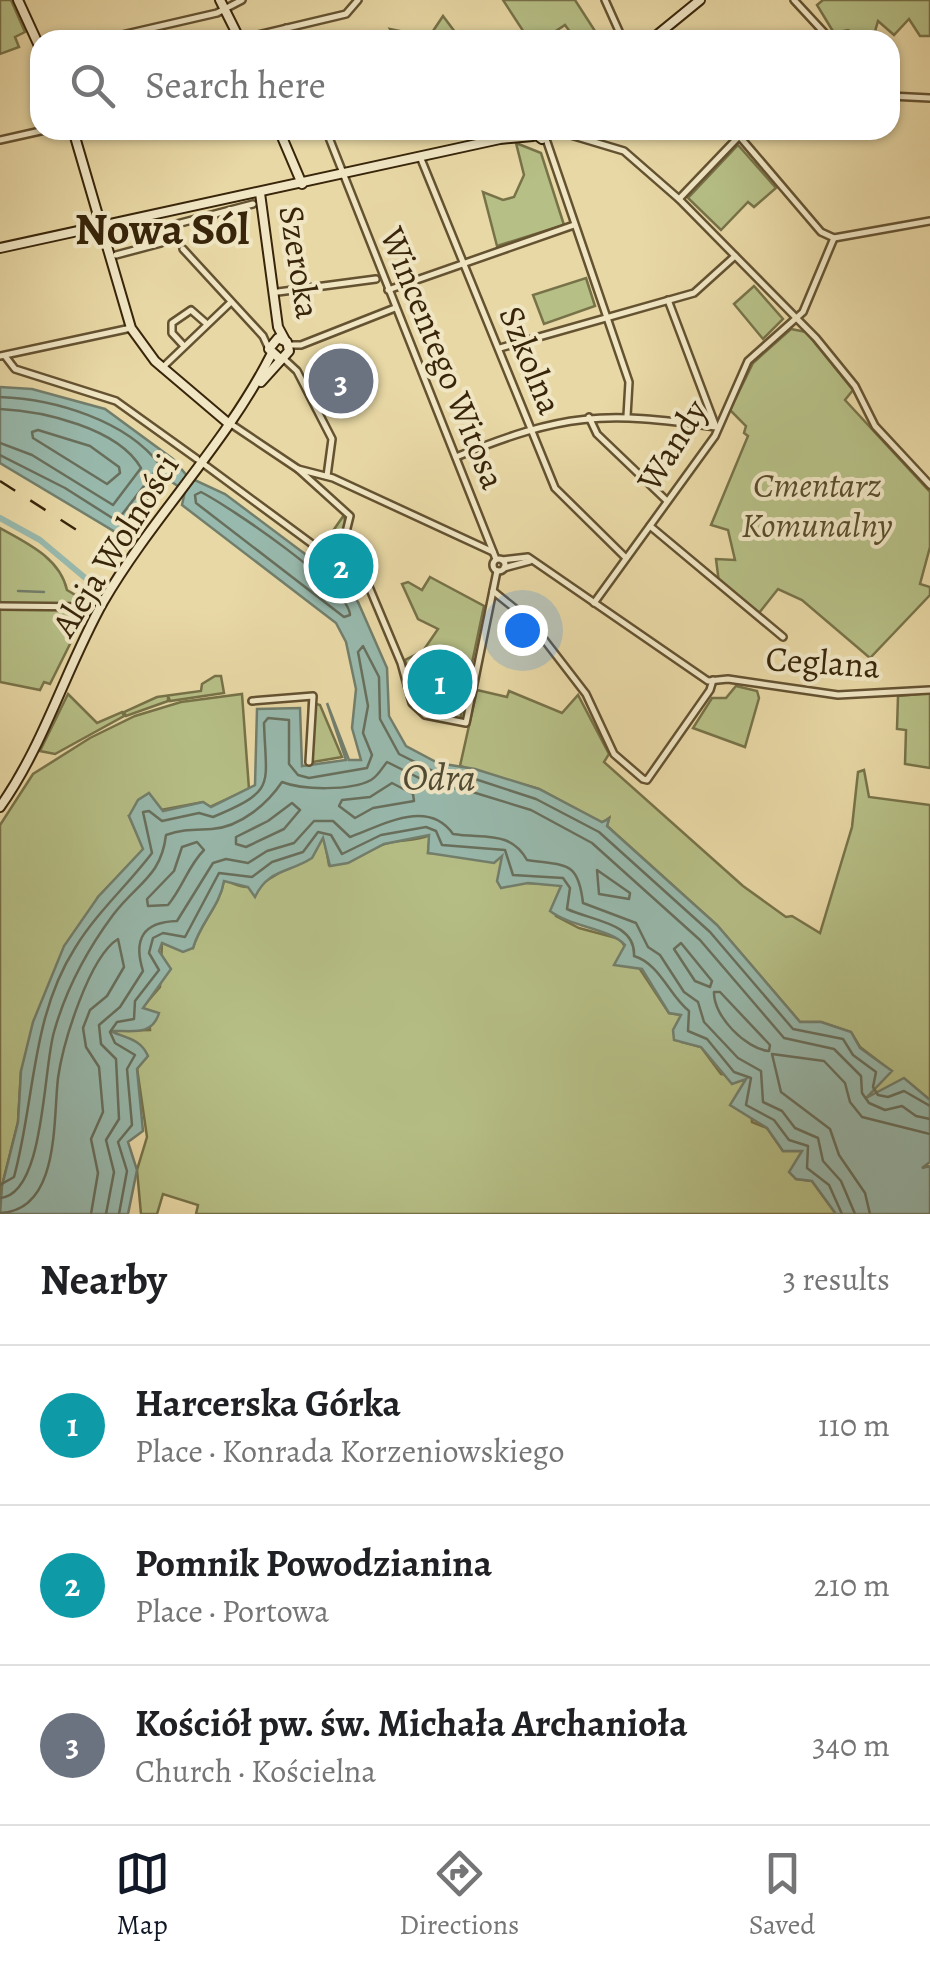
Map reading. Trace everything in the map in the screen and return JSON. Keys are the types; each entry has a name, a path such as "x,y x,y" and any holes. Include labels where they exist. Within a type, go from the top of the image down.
{"street":[{"path":"18,0 32,30"},
{"path":"134,30 242,0"},
{"path":"278,30 346,14 358,0"},
{"path":"605,0 618,30"},
{"path":"794,0 822,30"},
{"path":"669,30 697,1"},
{"path":"223,4 235,30"},
{"path":"900,96 930,98"},
{"path":"0,140 30,133"},
{"path":"76,140 131,328 162,368 228,423 298,469 350,516 346,532 416,710 438,720 466,723 501,570 499,560"},
{"path":"283,140 302,184"},
{"name":"Wincentego Witosa","path":"330,140 499,560"},
{"path":"0,248 343,176 492,140"},
{"path":"546,140 630,385 627,416"},
{"path":"592,140 614,146 679,199 735,256 855,386 875,426 930,485"},
{"path":"679,199 730,140"},
{"path":"742,140 821,232 834,238 930,221"},
{"name":"Szkolna","path":"420,159 555,488 626,558"},
{"name":"Szeroka","path":"260,193 283,341"},
{"path":"116,255 161,243 172,225 254,204"},
{"path":"388,290 462,260 575,225"},
{"path":"796,319 834,238"},
{"path":"183,249 276,355 297,370 332,439 328,476"},
{"path":"499,348 698,291 735,256"},
{"path":"278,292 376,279"},
{"path":"456,458 531,427 589,416 627,416 716,428 668,300"},
{"path":"162,368 231,302"},
{"path":"263,336 302,345 395,308"},
{"path":"184,346 172,332 172,323 191,310 206,324"},
{"name":"Wandy","path":"593,603 668,502 716,428 748,361 796,319"},
{"path":"3,356 131,328"},
{"path":"276,355 283,341"},
{"path":"276,355 283,341"},
{"name":"Aleja Wolności","path":"0,808 104,602 180,486 276,355"},
{"path":"3,356 14,368 116,401 327,555 342,562 358,561"},
{"path":"589,416 593,429 668,502"},
{"path":"298,469 328,476 493,552"},
{"path":"650,526 784,638"},
{"path":"493,592 522,613 586,694 614,754 647,780 710,690 713,680 703,679 524,556 499,560 492,566 501,570 532,562"},
{"path":"2,606 93,607"},
{"name":"Ceglana","path":"713,680 838,695 930,690"},
{"path":"252,700 313,696 310,762"}],"green space":[{"path":"0,0 11,0 25,32 15,37 19,47 0,54"},
{"path":"503,0 575,0 594,30 569,30 565,25 557,30 522,30"},
{"path":"823,0 930,0 930,36 920,36 909,19 899,30 888,30 878,21 875,30 832,30 817,5"},
{"path":"443,16 454,30 434,30"},
{"path":"516,143 541,153 564,225 497,246 483,192 503,200 514,197 524,175"},
{"path":"738,145 776,188 754,207 748,202 721,230 688,198"},
{"path":"586,278 595,306 544,324 533,295"},
{"path":"754,286 783,319 763,339 734,304"},
{"name":"Cmentarz Komunalny","path":"791,329 806,332 853,390 845,400 930,492 930,547 920,584 930,587 930,595 870,658 802,600 778,589 759,613 753,613 719,583 716,559 735,560 728,530 711,525 748,436 744,433 746,426 730,410 753,363"},
{"path":"344,515 351,554 347,560 321,548"},
{"path":"0,528 50,560 67,590 90,604 50,684 44,682 40,690 0,682"},
{"path":"430,577 484,606 460,720 423,710 414,696 405,660 423,651 438,629 418,619 402,584 408,582 422,590"},
{"path":"221,676 224,693 170,701 168,696 168,701 126,716 124,712 157,697 201,691 202,684"},
{"path":"736,686 757,691 759,698 745,747 693,728 712,698 726,698"},
{"path":"477,690 507,697 509,691 562,713 578,695 609,754 604,762 743,886 786,917 792,916 820,933 852,827 858,772 864,770 869,797 930,805 930,1100 904,1079 865,1099 891,1071 860,1047 851,1032 821,1022 800,1022 717,925 607,826 609,818 602,823 539,789 460,766"},
{"path":"930,693 930,768 905,764 906,730 897,729 898,696"},
{"path":"68,694 97,723 122,712 124,716 55,754 40,751"},
{"path":"242,694 249,789 210,807 203,802 129,816 144,849 98,897 21,1071 18,1122 2,1186 0,1214 0,825 33,774 90,738 135,716 181,702"},
{"path":"309,702 320,705 342,757 307,763"},
{"path":"430,835 428,853 503,854 528,883 562,885 556,916 579,928 620,939 669,1013 682,1015 682,1042 701,1047 721,1074 748,1077 752,1122 767,1128 783,1151 803,1151 796,1179 812,1181 836,1214 196,1214 198,1205 163,1194 157,1214 141,1214 137,1170 147,1137 137,1068 106,1031 150,1030 149,1012 142,1008 160,987 162,942 193,948 224,880 245,887 257,885 324,837 329,865 387,843"}],"water":[{"name":"Odra","path":"0,387 32,389 105,409 173,459 188,477 225,494 337,578 358,602 387,668 389,716 406,746 438,763 475,769 539,789 602,822 609,819 607,826 717,925 800,1022 821,1022 851,1032 860,1048 892,1071 866,1098 904,1078 930,1100 930,1162 922,1168 930,1166 930,1214 836,1214 812,1181 796,1179 789,1172 802,1151 783,1151 767,1128 730,1105 746,1079 732,1084 701,1047 674,1040 673,1030 681,1015 669,1013 642,969 614,965 625,945 550,911 561,886 528,883 501,888 497,881 502,856 494,863 428,853 429,835 384,844 348,863 330,866 323,838 312,858 273,876 255,897 248,887 224,881 193,948 183,952 162,943 159,951 171,969 143,1008 159,1013 156,1021 140,1031 110,1031 137,1042 148,1056 137,1069 143,1131 128,1142 137,1170 128,1214 0,1214 2,1186 18,1122 21,1071 33,1022 64,946 98,897 143,849 129,816 138,800 149,793 163,811 203,802 211,807 255,785 257,709 300,708 302,766 346,760 327,703 349,760 361,760 352,728 356,689 346,642 336,623 182,505 185,491 163,476 122,536 0,463"}],"waterway":[{"path":"0,518 40,540 102,592"},
{"path":"18,591 44,592"}],"railway":[{"path":"0,481 86,536"}],"place":[{"name":"Kościół pw. św. Michała Archanioła","path":"341,381"},
{"name":"Pomnik Powodzianina","path":"341,566"},
{"name":"Harcerska Górka","path":"440,682"}],"district":[{"name":"Nowa Sól","path":"162,228"}]}
